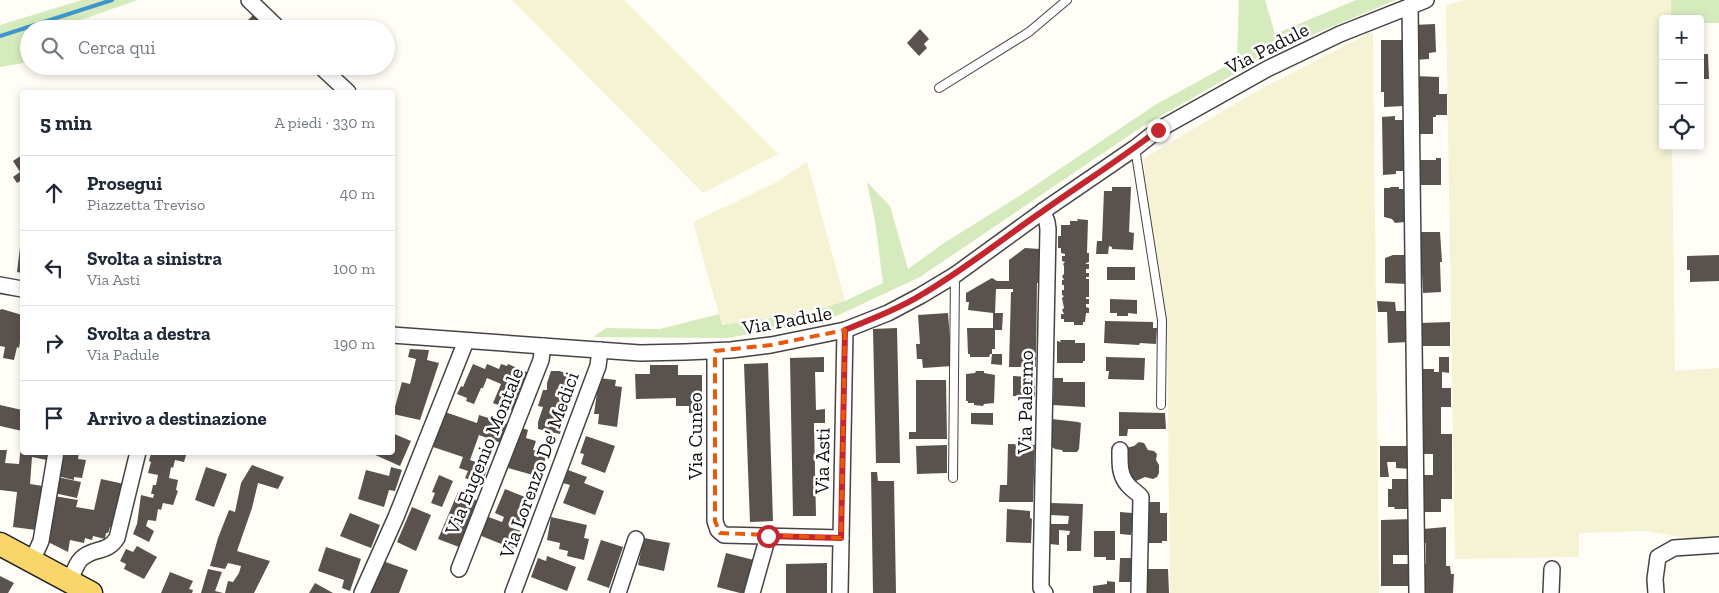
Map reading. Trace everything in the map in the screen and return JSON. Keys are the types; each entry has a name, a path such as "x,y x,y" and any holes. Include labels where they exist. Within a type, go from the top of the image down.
{"main road":[{"path":"0,544 91,593"}],"street":[{"path":"249,0 270,20"},
{"name":"Via Padule","path":"395,335 640,353 715,351 771,345 845,330 888,313 955,275 1042,211 1135,148 1158,130 1268,69 1340,34 1426,0"},
{"path":"1410,6 1417,593"},
{"path":"330,75 346,90"},
{"name":"Via Palermo","path":"1042,211 1048,222 1041,579 1041,588 1045,593"},
{"path":"0,285 20,289"},
{"name":"Via Asti","path":"840,593 845,330"},
{"path":"362,593 396,517 466,341"},
{"name":"Via Eugenio Montale","path":"459,568 541,360 544,346"},
{"name":"Via Lorenzo De' Medici","path":"513,593 598,366 600,350"},
{"name":"Via Cuneo","path":"715,351 715,521 718,530 724,534 768,536"},
{"path":"1120,450 1121,474 1130,487 1137,491 1140,496 1139,593"},
{"path":"32,561 40,541 55,455"},
{"path":"70,580 79,561 86,555 113,545 117,538 137,455"},
{"path":"752,593 768,536 841,538"},
{"path":"618,593 636,538"},
{"path":"1656,593 1655,579 1658,557 1674,548 1719,545"},
{"path":"1551,593 1552,569"}],"lane":[{"path":"939,88 1029,32 1067,0"},
{"path":"1135,148 1162,320 1161,405"},
{"path":"953,478 955,275"}],"highlighted area":[{"path":"845,330 841,538 720,533 715,521 715,351 771,345"}],"shaded area":[{"path":"512,0 624,0 778,154 703,193"},
{"path":"1465,0 1671,0 1671,15 1659,15 1659,150 1672,150 1675,371 1719,368 1719,536 1692,539 1646,531 1579,533 1579,557 1455,559 1446,5"},
{"path":"1373,31 1379,593 1170,593 1167,323 1143,183 1145,170 1143,159 1250,95"},
{"path":"807,162 845,301 812,312 722,325 693,222 773,184"}],"green space":[{"path":"82,0 137,0 81,20 20,20 20,64 0,67 0,25"},
{"path":"1239,0 1265,0 1275,34 1356,0 1396,0 1276,50 1140,128 920,277 828,320 727,338 593,337 606,328 660,329 719,314 722,325 812,312 845,301 883,283 875,221 867,182 890,206 908,269 944,243 1021,195 1155,105 1237,60"},
{"path":"1671,0 1719,0 1719,23 1704,23 1704,15 1671,15"}],"building":[{"path":"253,15 258,20 248,20"},
{"path":"1435,24 1436,52 1429,53 1429,59 1415,60 1413,25"},
{"path":"920,29 929,39 924,44 927,48 919,56 907,43"},
{"path":"1381,40 1407,40 1404,106 1384,107 1384,92 1381,92"},
{"path":"1704,54 1708,54 1709,79 1704,79"},
{"path":"1414,76 1439,77 1439,94 1447,94 1447,115 1436,115 1436,117 1433,117 1433,134 1415,134"},
{"path":"1395,116 1395,120 1407,120 1408,171 1396,171 1396,174 1383,175 1382,117"},
{"path":"20,156 20,172 13,161"},
{"path":"1436,158 1441,158 1441,185 1417,185 1417,160 1436,160"},
{"path":"20,172 20,181 17,183 13,177"},
{"path":"1112,187 1131,187 1129,232 1134,233 1133,250 1112,249 1109,246 1108,254 1096,254 1097,241 1102,241 1104,191 1112,191"},
{"path":"1399,187 1399,189 1404,189 1404,193 1406,193 1407,220 1404,220 1404,222 1395,223 1392,219 1384,217 1384,188"},
{"path":"1077,219 1088,220 1087,253 1089,253 1089,262 1086,264 1089,264 1089,269 1086,269 1086,273 1089,273 1089,277 1086,277 1086,279 1089,279 1089,297 1086,297 1086,299 1089,299 1089,304 1086,304 1086,307 1089,308 1089,313 1086,313 1083,325 1074,325 1074,322 1064,322 1064,319 1061,319 1061,314 1064,314 1062,310 1064,308 1062,290 1064,290 1064,285 1062,285 1062,280 1064,280 1062,276 1064,274 1063,264 1065,262 1062,261 1062,256 1065,256 1065,254 1061,253 1061,248 1058,248 1058,236 1061,236 1061,225 1070,225 1070,221 1078,221"},
{"path":"1420,232 1440,232 1441,292 1423,293"},
{"path":"20,247 20,273 17,272"},
{"path":"1025,248 1040,249 1039,283 1037,283 1036,367 1009,367 1011,292 1013,292 1013,289 996,289 995,313 1003,313 1002,330 995,330 995,349 992,349 992,354 989,357 970,357 970,354 968,354 967,328 993,328 993,313 968,310 969,302 966,302 966,293 992,278 997,281 1009,281 1009,260"},
{"path":"1393,255 1407,256 1408,284 1385,283 1385,258"},
{"path":"1719,255 1719,281 1690,282 1690,270 1687,270 1687,256"},
{"path":"1107,267 1135,267 1135,280 1107,280"},
{"path":"1110,299 1137,300 1137,314 1128,313 1128,316 1117,316 1117,313 1110,313"},
{"path":"1377,301 1395,302 1396,311 1408,311 1409,342 1388,343 1387,312 1378,312"},
{"path":"0,310 20,314 20,342 14,360 3,358 5,347 0,346"},
{"path":"948,313 952,366 923,368 922,359 917,359 916,344 920,344 918,315"},
{"path":"1105,321 1153,322 1153,328 1157,328 1156,344 1104,343"},
{"path":"1450,322 1450,346 1421,346 1420,323"},
{"path":"897,328 900,463 876,463 873,329"},
{"path":"1060,340 1075,340 1075,343 1085,343 1085,361 1083,363 1057,363 1057,341 1061,342"},
{"path":"410,349 429,350 427,360 439,363 420,420 395,414 395,407 402,382 410,384 416,359 408,357"},
{"path":"992,354 1002,354 1002,365 991,364"},
{"path":"824,357 824,372 815,372 816,410 825,409 825,423 814,423 816,516 793,516 790,358"},
{"path":"1106,357 1145,358 1144,380 1108,379 1109,371 1106,371"},
{"path":"1439,357 1449,357 1449,373 1442,372 1442,388 1451,388 1451,407 1441,407 1441,434 1452,434 1452,499 1441,499 1441,512 1422,512 1420,475 1433,475 1433,454 1420,454 1420,369 1434,369 1434,372 1439,372"},
{"path":"768,363 773,521 750,522 744,364"},
{"path":"473,364 485,369 487,364 499,369 501,364 507,366 508,364 529,373 513,411 493,403 501,384 487,378 474,404 466,401 467,398 457,394 461,386 463,387"},
{"path":"650,365 678,365 678,375 702,375 702,413 689,413 689,406 676,406 676,398 636,399 635,374 650,374"},
{"path":"551,371 559,371 576,376 566,407 566,403 560,434 538,429 538,422 543,407 538,406 543,390 547,390"},
{"path":"976,371 984,371 984,373 995,375 994,403 984,404 983,406 974,405 974,403 966,401 966,374 975,373"},
{"path":"1013,376 1035,377 1035,397 1013,396"},
{"path":"599,378 616,380 615,386 622,387 617,427 598,424 599,414 594,414"},
{"path":"1054,378 1063,378 1063,382 1085,382 1085,407 1053,405"},
{"path":"916,380 946,380 947,439 909,439 909,432 916,432"},
{"path":"0,405 20,410 20,431 0,426"},
{"path":"445,412 477,423 479,415 507,424 501,443 479,435 470,460 488,466 482,484 465,478 468,471 459,468 463,457 433,447"},
{"path":"1119,412 1165,413 1166,429 1128,429 1127,436 1119,436"},
{"path":"971,413 993,413 993,425 971,424"},
{"path":"1052,419 1081,423 1079,449 1077,452 1063,452 1052,447"},
{"path":"519,427 528,430 526,438 536,441 533,450 547,453 540,477 508,468"},
{"path":"395,434 411,441 400,466 375,455 395,455"},
{"path":"586,436 615,446 605,473 581,464 584,454 580,453"},
{"path":"1139,442 1144,443 1148,450 1154,451 1157,454 1156,460 1159,465 1159,473 1153,479 1145,477 1131,481 1127,471 1126,448 1134,446"},
{"path":"1008,444 1035,445 1033,502 999,502 1000,485 1007,485"},
{"path":"947,445 947,473 917,474 916,446"},
{"path":"1380,446 1410,446 1412,469 1396,468 1396,462 1387,462 1389,477 1380,477"},
{"path":"0,450 7,450 5,463 19,464 20,454 48,455 47,460 32,457 30,484 43,486 36,530 13,527 17,492 0,490"},
{"path":"59,455 79,455 78,459 86,460 82,478 74,477 74,480 57,476"},
{"path":"150,455 186,455 184,462 175,460 173,468 171,467 169,478 178,480 176,490 178,491 173,505 163,503 161,510 158,509 156,521 148,520 146,526 154,531 149,542 133,534 137,524 141,495 153,498 154,494 151,494 153,485 156,485 158,475 148,473 151,462 149,461"},
{"path":"252,465 284,477 278,489 258,483 252,508 237,551 270,561 254,593 225,593 228,581 233,582 241,566 228,563 225,569 210,566 229,510 235,512 241,483"},
{"path":"206,467 227,474 214,507 195,500"},
{"path":"391,467 402,470 395,491 389,490 384,507 358,499 366,470 389,476"},
{"path":"568,470 587,477 584,483 604,491 595,515 563,503 570,485 563,483"},
{"path":"871,472 877,472 878,481 894,481 896,593 873,593"},
{"path":"439,475 453,481 442,507 431,503 435,493 432,492"},
{"path":"57,477 81,482 77,498 54,493"},
{"path":"101,479 124,484 114,528 110,527 105,539 93,536 92,540 85,538 84,543 70,540 68,552 46,541 54,496 78,500 76,507 94,510"},
{"path":"1392,479 1410,479 1410,509 1388,507 1388,489 1392,489"},
{"path":"505,489 530,499 521,523 512,520 509,527 521,531 514,549 479,535 486,516 502,522 504,517 495,513"},
{"path":"458,492 478,501 459,547 438,539"},
{"path":"1144,502 1160,502 1160,513 1167,513 1167,541 1162,541 1162,543 1144,543"},
{"path":"1051,503 1083,504 1081,551 1067,551 1067,535 1069,535 1070,531 1059,530 1059,545 1050,544 1050,524 1068,524 1069,516 1051,515"},
{"path":"412,507 431,515 416,551 397,542"},
{"path":"1007,509 1030,511 1030,518 1032,519 1031,543 1006,542"},
{"path":"1120,512 1132,513 1132,522 1137,522 1137,530 1132,530 1131,535 1120,534"},
{"path":"350,513 380,525 371,548 340,536"},
{"path":"551,517 587,525 584,538 589,539 584,560 567,556 568,551 559,549 560,543 547,540"},
{"path":"1412,519 1412,555 1393,555 1393,564 1412,564 1412,586 1381,586 1381,520"},
{"path":"1446,527 1446,566 1450,566 1451,574 1454,574 1453,593 1423,593 1423,564 1426,564 1426,543 1423,543 1423,529"},
{"path":"1094,531 1115,531 1115,560 1106,560 1106,557 1094,557"},
{"path":"644,538 670,543 664,571 638,565"},
{"path":"601,540 623,547 609,588 587,580"},
{"path":"137,546 157,557 144,579 124,569 126,564 120,561 126,549 133,552"},
{"path":"326,547 361,559 350,591 342,588 344,580 318,571"},
{"path":"726,553 758,561 749,593 740,593 717,587"},
{"path":"547,556 576,567 567,591 531,577 538,558 546,561"},
{"path":"1120,558 1134,558 1133,582 1119,582"},
{"path":"383,561 408,570 399,593 371,593"},
{"path":"827,563 827,593 786,593 786,564"},
{"path":"208,569 222,572 215,591 223,593 201,593"},
{"path":"1145,569 1168,569 1169,593 1143,593"},
{"path":"170,572 193,581 189,589 193,590 192,593 161,593"},
{"path":"0,576 14,583 8,593 0,593"},
{"path":"1107,581 1115,582 1115,593 1093,593 1093,586 1107,584"},
{"path":"315,583 333,593 309,593"}],"waterway":[{"path":"50,20 112,0"},
{"path":"0,36 20,30"}],"route":[{"path":"768,536 841,538 845,330 888,313 955,275 1042,211 1135,148 1158,130"}]}
